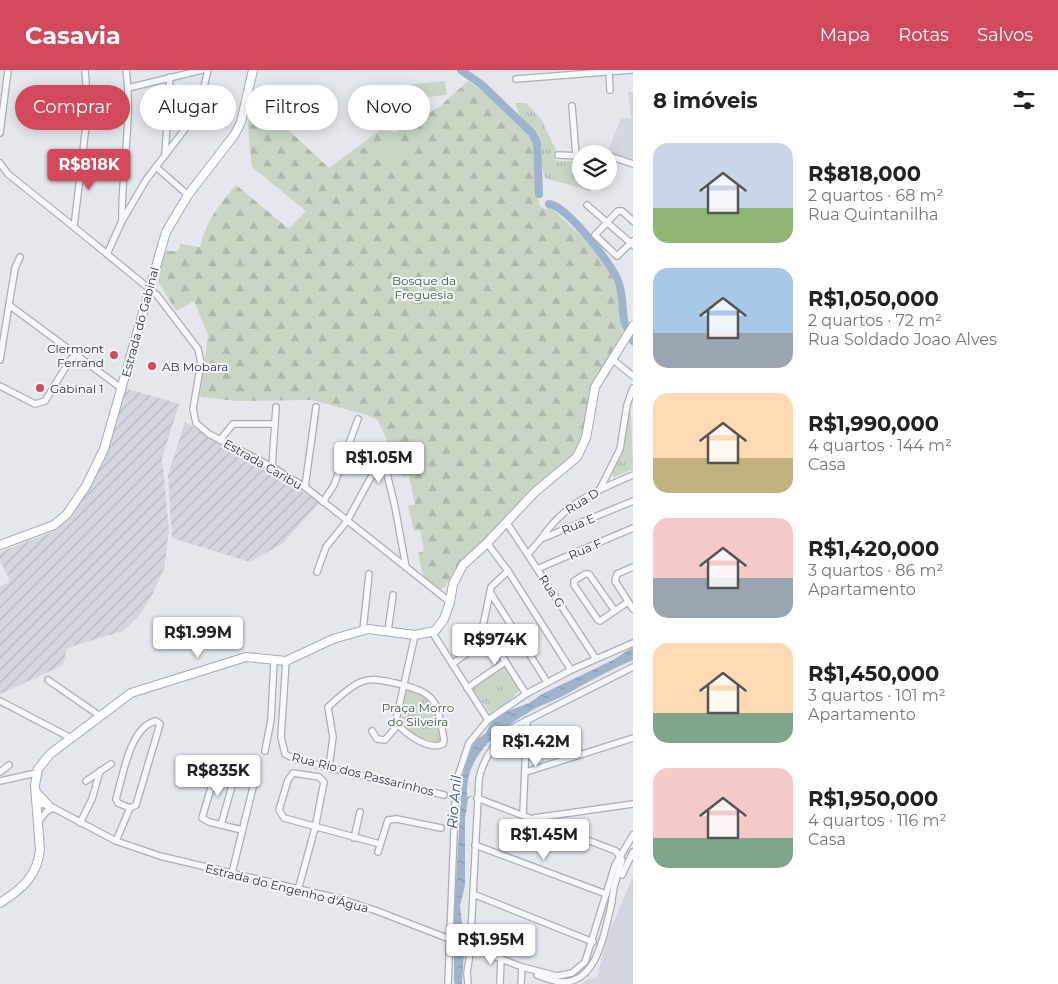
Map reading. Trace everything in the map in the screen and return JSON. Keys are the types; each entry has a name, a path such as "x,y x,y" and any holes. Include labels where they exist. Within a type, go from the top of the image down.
{"main road":[{"name":"Estrada do Gabinal","path":"0,545 54,525 75,504 104,449 148,289 166,232 188,195 235,134 241,122 253,70"},
{"path":"0,903 25,885 36,867 40,850 36,773 50,754 131,693 246,657 286,662 333,640 363,630 388,630 416,635 432,632 440,626 450,602 453,584 458,572 534,493 577,456 586,438 596,387 630,331"},
{"path":"36,792 51,806"}],"street":[{"path":"0,133 8,70"},
{"path":"74,227 88,109 84,70"},
{"path":"126,70 128,85"},
{"path":"130,87 202,70"},
{"path":"107,254 122,221 156,167 198,112 208,70"},
{"path":"516,78 631,70"},
{"path":"609,72 610,90"},
{"path":"165,155 170,77"},
{"path":"572,106 577,145"},
{"path":"122,221 122,191 128,130"},
{"path":"558,155 572,155"},
{"path":"617,159 633,164"},
{"path":"0,164 8,174 148,289"},
{"path":"156,167 188,195"},
{"path":"587,205 606,222 632,243 615,256 595,238 606,222 618,211 622,211 633,221"},
{"path":"0,360 15,268 20,258"},
{"name":"Estrada Caribu","path":"148,289 157,295 198,349 201,363 194,402 194,417 201,428 305,487 450,602"},
{"path":"9,305 121,388"},
{"path":"69,350 70,360"},
{"path":"0,386 35,404 41,403 45,401 70,360 76,355"},
{"path":"612,359 633,376"},
{"path":"600,489 620,449 627,405 633,388"},
{"path":"627,405 633,412"},
{"path":"272,467 276,407"},
{"path":"305,487 316,407"},
{"path":"324,502 334,485 358,419"},
{"path":"220,440 233,424 275,424"},
{"path":"317,572 326,547 347,522 388,446"},
{"path":"383,457 395,507 406,567"},
{"name":"Rua D","path":"541,540 561,513 600,489 633,475"},
{"name":"Rua E","path":"528,554 541,540 633,501"},
{"name":"Rua G","path":"507,523 596,659"},
{"name":"Rua F","path":"537,569 633,528"},
{"path":"487,543 508,571 571,670"},
{"path":"633,567 619,574 615,579 615,583 633,609"},
{"path":"452,664 472,648 483,626 493,584 508,571"},
{"path":"363,630 369,574"},
{"path":"615,611 589,574 585,574 574,581 574,585 598,620 615,611 628,602"},
{"path":"490,592 547,682"},
{"path":"388,630 393,595"},
{"path":"483,626 526,694"},
{"path":"432,632 488,720"},
{"path":"329,767 334,737 328,707 355,685 363,681 377,679 404,686 423,691 435,704 442,726 443,744 436,746 415,739 398,726 396,720 404,686 416,635"},
{"path":"448,984 456,782 469,743 488,720 526,694 571,670 633,643"},
{"path":"265,751 270,727 274,662"},
{"name":"Rua Rio dos Passarinhos","path":"286,662 282,749 289,757 444,795"},
{"path":"467,688 505,662"},
{"path":"468,984 468,947 473,894 477,798 481,769 489,752 504,735 527,720 633,669"},
{"path":"48,680 100,716"},
{"path":"0,701 71,738"},
{"path":"523,814 527,720"},
{"path":"116,841 130,808 136,805 158,738 160,724 156,721 143,728 135,737 118,790 116,801 130,808"},
{"path":"372,731 377,739 385,740 398,726"},
{"path":"526,772 633,738"},
{"path":"86,780 110,764"},
{"path":"0,772 9,765"},
{"path":"80,823 92,799 100,771"},
{"path":"232,873 254,783 251,779 216,771 202,814 204,820 242,830"},
{"path":"0,780 36,773"},
{"path":"298,890 314,828 324,786 322,779 319,777 293,773 288,780 279,810 284,818 314,828 380,844"},
{"path":"221,825 234,775"},
{"path":"477,798 534,818 613,849 620,854 622,864 614,887 612,906"},
{"name":"Estrada do Engenho d'Água","path":"37,804 51,806 116,841 160,856 377,911 522,967 557,976 572,972 585,962 620,854 633,835"},
{"path":"534,818 633,804"},
{"path":"38,822 51,806"},
{"path":"354,838 360,812"},
{"path":"378,852 385,823 392,818 441,828"},
{"path":"475,845 606,894"},
{"name":"Estrada do Engenho d'Água","path":"522,967 534,974 560,982 568,982 580,977 589,969 599,949 623,871 633,852"},
{"path":"473,894 593,942"},
{"path":"500,984 501,959"},
{"path":"521,984 522,967"}],"shaded area":[{"path":"628,92 633,92 633,160 617,156 617,145 610,145 621,119 631,118"},
{"path":"125,388 179,404 162,458 169,530 164,569 150,599 138,617 123,631 67,648 63,665 0,694 0,587 9,582 9,578 0,561 0,552 53,532 68,515 108,447"},
{"path":"185,422 320,502 283,543 250,562 172,538 168,475"},
{"path":"633,876 633,984 581,984 588,979 597,978 607,937"}],"green space":[{"path":"445,81 447,95 430,97 430,85 404,85"},
{"name":"Bosque da Freguesia","path":"468,81 519,123 533,143 536,152 540,206 546,210 549,206 589,243 608,268 619,296 622,334 591,385 582,434 572,456 531,489 504,521 460,563 445,587 440,589 423,576 418,553 424,551 420,530 414,531 408,506 415,504 409,476 403,477 378,420 367,415 312,400 237,401 200,397 208,335 194,301 176,311 158,281 164,251 179,251 180,244 200,247 206,229 214,214 236,185 289,229 306,211 252,167 249,130 288,130 329,168 380,130 396,132 399,130 430,130 430,112 439,107"},
{"path":"516,103 526,103 541,119 556,150 554,156 557,161 572,161 572,186 545,178 535,143"},
{"path":"390,135 403,154 389,164 376,144"},
{"path":"631,412 633,469 614,477 612,473 621,450 628,413"},
{"path":"504,666 520,691 490,713 472,687"},
{"path":"507,687 514,697 496,710 489,700"},
{"name":"Praça Morro do Silveira","path":"408,688 427,696 437,710 440,743 418,737 399,722 405,691"}],"water":[{"path":"633,647 633,660 561,697 539,706 519,718 496,735 478,756 468,782 467,797 473,795 468,799 465,819 465,885 460,906 464,939 453,934 462,777 472,746 476,740 486,733 490,724 503,713 529,703 542,694 613,660"},
{"path":"454,948 464,952 462,984 455,984 454,980"}],"waterway":[{"path":"461,70 482,85 532,133 537,143 539,194"},
{"path":"549,204 557,207 577,224 598,249 614,273 621,290 626,328 633,341"},
{"name":"Rio Anil","path":"458,928 458,959"}],"place":[{"name":"Clermont Ferrand","path":"114,355"},
{"name":"AB Mobara","path":"152,366"},
{"name":"Gabinal 1","path":"40,388"}]}
